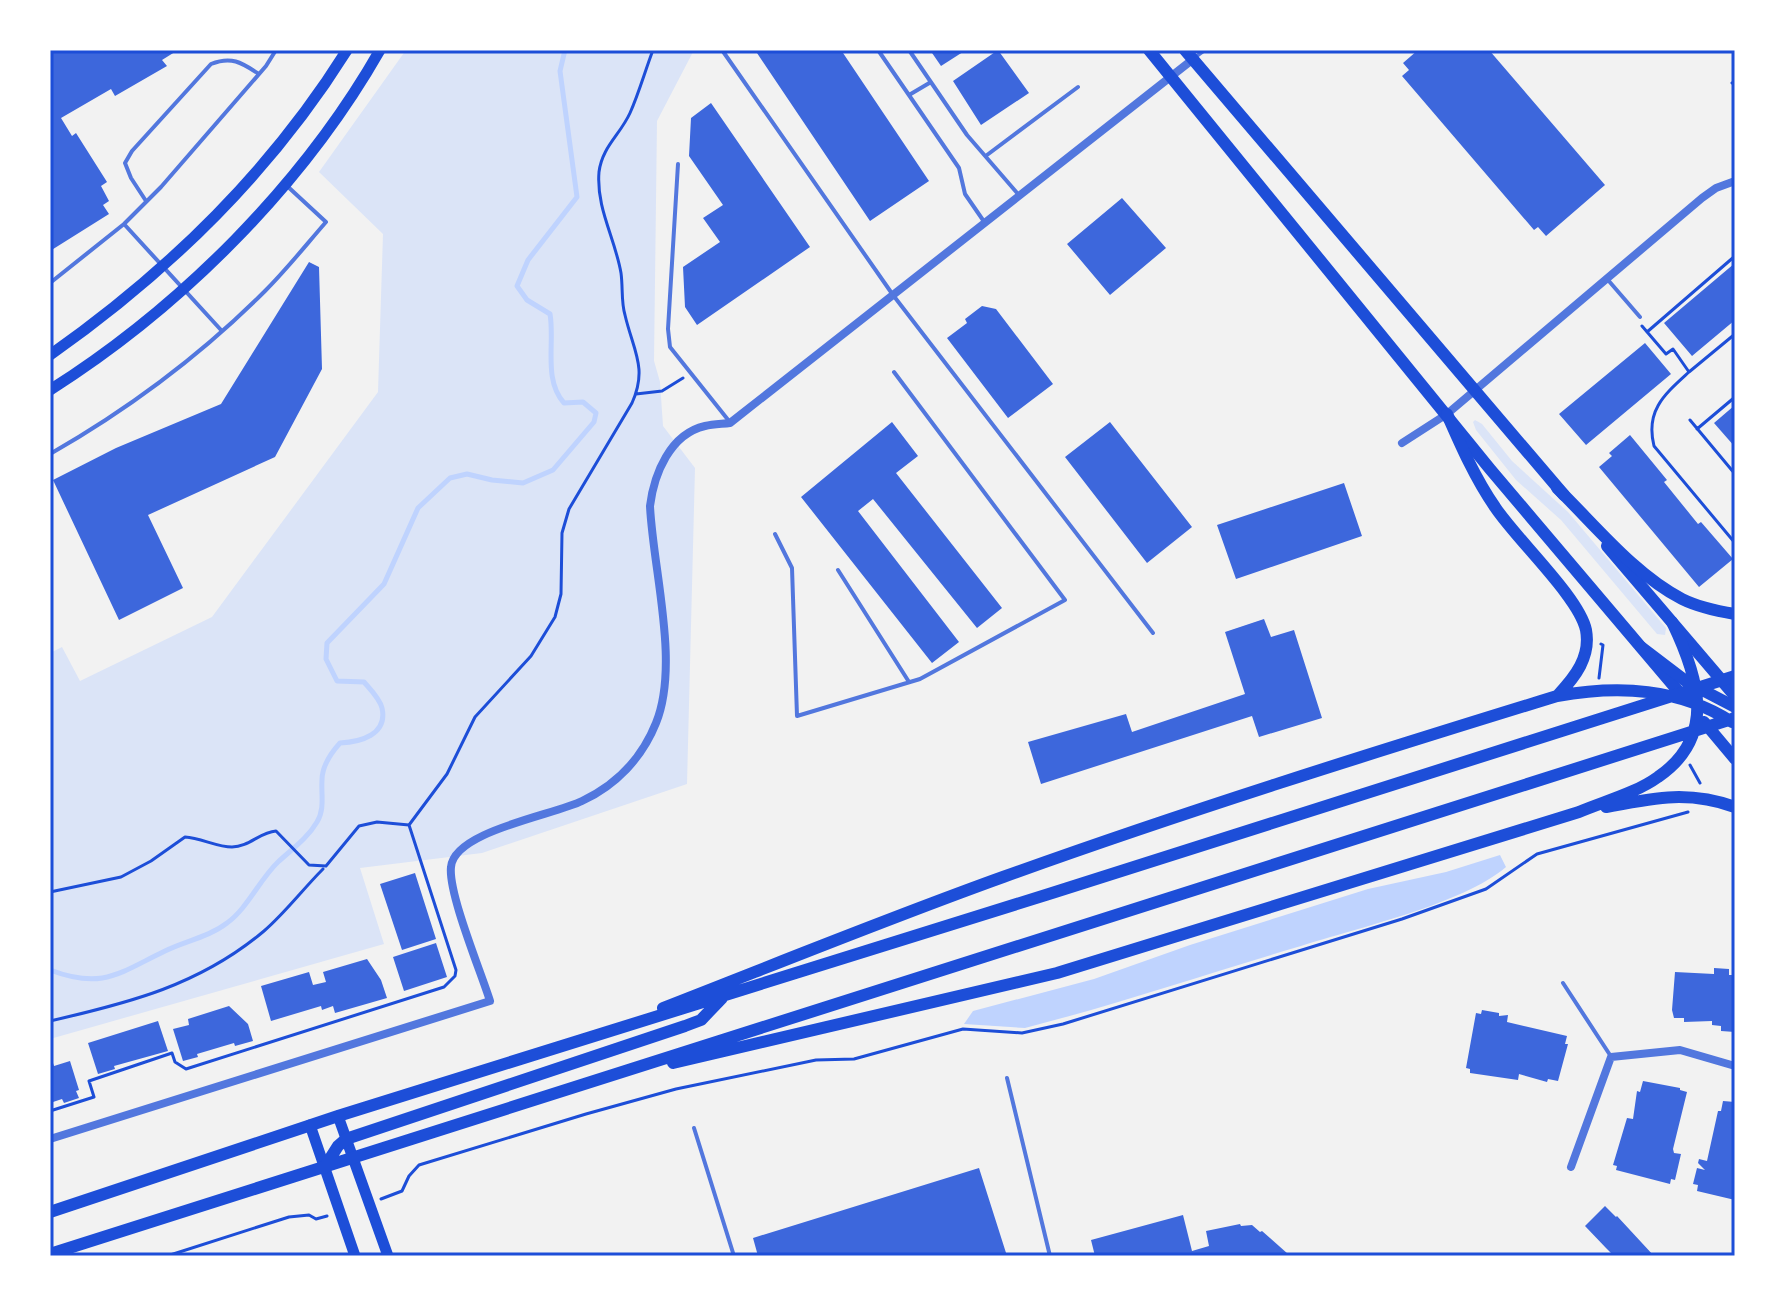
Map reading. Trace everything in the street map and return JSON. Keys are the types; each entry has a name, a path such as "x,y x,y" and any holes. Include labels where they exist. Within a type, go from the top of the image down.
{"main road":[{"path":"50,355 106,315 163,268 249,182 304,113 347,50"},
{"path":"50,390 128,335 183,289 251,222 327,130 380,50"},
{"path":"1149,50 1735,759"},
{"path":"1188,55 1735,696"},
{"path":"1447,414 1474,474 1495,508 1572,602 1585,627 1587,642 1580,667 1557,696"},
{"path":"1557,488 1661,586 1709,609 1735,614"},
{"path":"588,1083 1057,973 1579,812 1656,779 1672,767 1688,748 1696,727 1694,706 1697,688 1672,622"},
{"path":"1641,647 1667,669 1735,707"},
{"path":"50,1212 338,1116 1735,676"},
{"path":"577,1041 1006,875 1200,809 1557,696 1626,689 1649,691 1735,721"},
{"path":"50,1254 1735,721"},
{"path":"1579,812 1699,790 1735,807"},
{"path":"324,1168 346,1139 701,1020 723,997"},
{"path":"338,1116 388,1256"},
{"path":"310,1125 355,1256"}],"street":[{"path":"50,1139 490,1001 453,888 451,865 461,848 481,836 582,802 606,787 626,771 656,724 663,700 665,671 650,524 651,494 661,466 677,442 688,432 704,426 730,423 1170,78 1188,55"},
{"path":"1402,443 1447,414 1702,198 1716,188 1735,181"},
{"path":"1571,1167 1611,1057 1680,1050 1735,1066"}],"lane":[{"path":"50,283 124,224 259,74 276,50"},
{"path":"722,50 893,295 1153,633"},
{"path":"878,50 959,168 965,194 985,223"},
{"path":"909,50 967,135 1020,196"},
{"path":"1188,55 1205,50"},
{"path":"146,201 125,163 132,151 211,64 223,59 240,61 259,74"},
{"path":"909,95 931,82"},
{"path":"986,155 1078,87"},
{"path":"678,164 668,329 670,347 730,423"},
{"path":"50,454 151,388 221,330 266,290 326,222 284,183"},
{"path":"124,224 221,330"},
{"path":"1606,278 1639,318"},
{"path":"775,534 792,568 797,716 909,682 1065,600 894,372"},
{"path":"838,570 909,682"},
{"path":"1563,983 1611,1057"},
{"path":"1007,1078 1050,1256"},
{"path":"694,1128 734,1256"}],"path":[{"path":"409,825 447,774 475,717 531,656 555,617 561,594 562,533 569,509 636,394 640,375 624,312 621,272 601,207 599,172 607,146 630,113 653,50"},
{"path":"1646,332 1735,256"},
{"path":"1639,318 1646,332 1666,354 1673,349 1689,372"},
{"path":"1735,334 1661,396 1651,431 1654,446 1735,543"},
{"path":"636,394 665,390 678,384 689,372"},
{"path":"1697,429 1735,397"},
{"path":"1690,420 1735,474"},
{"path":"1599,678 1601,644"},
{"path":"394,1195 402,1191 419,1165 676,1089 816,1060 854,1059 963,1029 1022,1033 1036,1030 1291,955 1486,889 1537,854 1696,810 1699,790 1688,762"},
{"path":"1699,790 1711,785"},
{"path":"50,1021 166,990 221,964 266,930 333,861 346,838 359,826 377,822 409,825"},
{"path":"50,1111 94,1097 89,1081 172,1053 175,1062 186,1069 444,987 455,976 456,970 409,825"},
{"path":"50,892 121,877 185,837 231,847 249,843 272,831 286,838 314,867 326,866"},
{"path":"167,1256 289,1217 309,1215 316,1219"}],"shaded area":[{"path":"406,50 694,50 657,121 654,361 660,382 663,426 695,468 687,784 482,853 360,868 384,944 50,1039 50,653 62,647 80,681 212,617 378,392 383,234 319,172"},
{"path":"1475,420 1482,424 1512,461 1568,512 1666,628 1665,635 1657,634 1561,520 1516,480 1476,430"}],"water":[{"path":"1500,855 1506,867 1487,880 1437,904 1379,923 1025,1028 964,1024 973,1011 1094,979 1368,889 1446,872"}],"building":[{"path":"50,50 178,50 162,60 167,66 115,96 111,89 61,118 72,136 76,133 107,182 101,186 109,201 103,205 109,214 50,251"},
{"path":"755,50 841,50 929,181 870,221"},
{"path":"930,50 966,50 941,66"},
{"path":"998,50 1029,93 981,125 953,81"},
{"path":"1418,50 1489,50 1605,185 1546,236 1538,227 1534,230 1402,76 1409,70 1403,63"},
{"path":"711,103 810,247 697,325 685,307 683,267 720,242 703,218 723,205 689,156 691,118"},
{"path":"1122,198 1166,248 1110,295 1067,244"},
{"path":"309,262 319,267 322,369 275,457 148,515 183,588 119,620 53,480 116,448 221,404"},
{"path":"1735,263 1735,320 1692,356 1664,323"},
{"path":"982,306 996,309 1053,384 1008,418 947,338 967,323 965,319"},
{"path":"1645,343 1671,374 1586,445 1559,414"},
{"path":"1735,405 1735,447 1714,423"},
{"path":"892,422 918,456 896,473 1002,608 977,628 873,499 858,511 959,642 932,663 801,497"},
{"path":"1110,422 1192,527 1147,563 1065,457"},
{"path":"1630,435 1698,524 1701,522 1733,559 1699,587 1599,467 1612,456 1609,453"},
{"path":"1344,483 1362,536 1236,579 1217,525"},
{"path":"1264,619 1271,637 1294,630 1322,718 1259,737 1252,716 1041,784 1028,742 1126,714 1132,732 1245,694 1225,632"},
{"path":"415,873 436,939 402,950 380,884"},
{"path":"436,943 447,977 404,991 393,957"},
{"path":"367,959 381,980 387,998 335,1013 333,1006 322,1010 321,1006 271,1021 261,986 309,972 313,985 326,982 323,972"},
{"path":"1714,968 1729,969 1729,975 1735,975 1735,1032 1721,1031 1721,1026 1712,1025 1712,1021 1684,1022 1684,1018 1674,1018 1675,972 1714,974"},
{"path":"229,1006 248,1024 253,1041 235,1046 234,1043 183,1061 173,1029 189,1025 188,1019"},
{"path":"1482,1010 1499,1013 1499,1016 1508,1015 1507,1022 1567,1036 1565,1044 1568,1044 1558,1081 1548,1079 1547,1082 1519,1074 1518,1080 1470,1073 1470,1069 1466,1068 1476,1013 1481,1014"},
{"path":"158,1021 168,1051 114,1066 115,1069 98,1074 88,1043"},
{"path":"70,1061 79,1098 50,1103 50,1064 54,1066"},
{"path":"1643,1081 1687,1092 1673,1149 1674,1153 1681,1154 1675,1180 1671,1179 1670,1184 1616,1170 1617,1166 1613,1165 1627,1118 1633,1119 1637,1091 1640,1092"},
{"path":"1723,1101 1735,1102 1735,1200 1697,1191 1698,1185 1693,1184 1697,1168 1705,1170 1698,1163 1699,1159 1707,1161"},
{"path":"979,1168 1007,1256 758,1256 753,1238"},
{"path":"1605,1206 1654,1256 1614,1256 1606,1248 1585,1226"},
{"path":"1183,1215 1192,1251 1209,1246 1206,1231 1240,1224 1252,1225 1262,1231 1288,1254 1095,1256 1091,1240"}],"waterway":[{"path":"50,970 84,979 110,976 213,932 234,917 271,869 304,839 317,822 322,807 324,770 333,751 340,743 364,739 381,725 381,705 364,682 337,681 326,659 327,643 384,584 418,508 450,478 467,474 523,483 553,470 594,422 596,413 583,402 564,403 558,394 552,372 550,314 527,300 517,286 528,260 577,197 560,71 565,50"}]}
